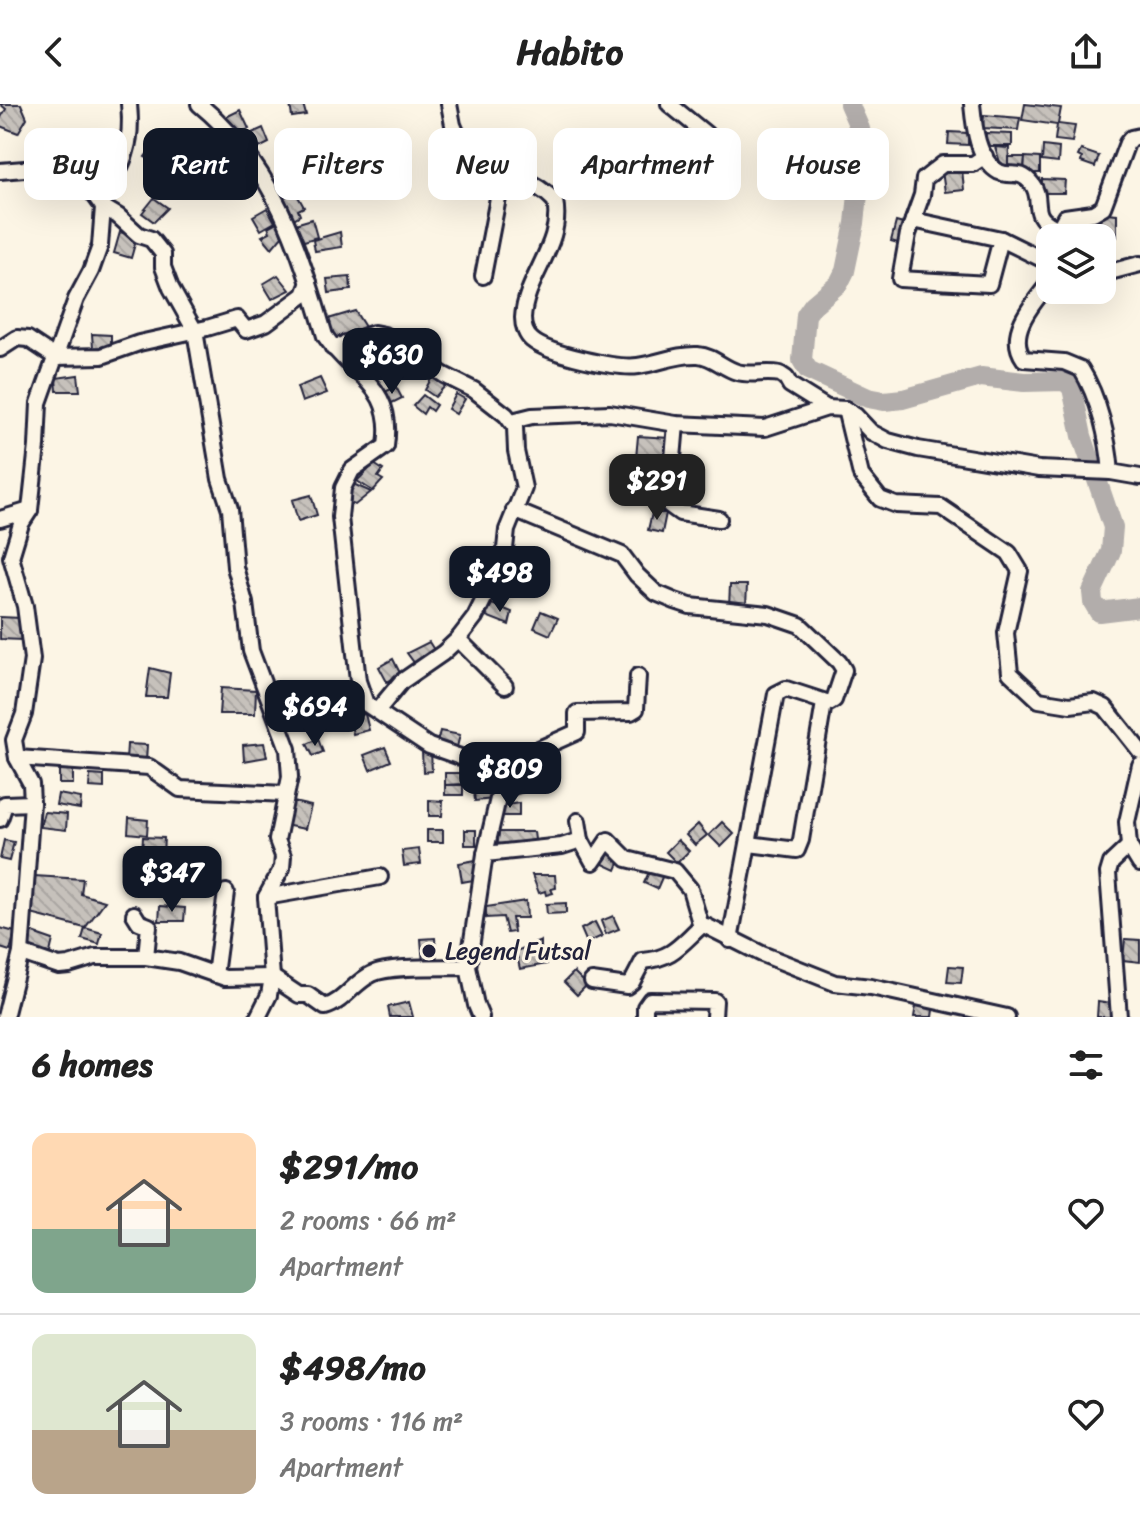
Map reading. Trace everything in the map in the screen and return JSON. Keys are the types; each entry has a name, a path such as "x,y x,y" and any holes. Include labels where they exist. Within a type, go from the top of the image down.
{"street":[{"path":"5,1017 21,953 32,803 31,784 17,758 14,740 24,714 32,659 25,606 11,557 21,524 30,510 39,403 76,299 100,246 100,202 120,171 129,144 129,104"},
{"path":"199,104 235,137 262,173 290,225 325,336 333,348 364,375 379,395 389,425 386,446 352,470 343,488 340,517 358,681 366,704 429,746 483,765 500,790 485,854 468,967 481,1017"},
{"path":"449,104 454,128"},
{"path":"669,104 699,128"},
{"path":"972,104 978,143 985,156 999,171 1024,175 1033,184 1038,212 1049,224"},
{"path":"1062,224 1065,217 1093,213 1103,207 1127,143 1131,138 1140,136"},
{"path":"985,156 973,164 943,164 924,179 900,277 902,281 989,284 1001,239"},
{"path":"0,171 33,167 62,169 82,178 100,202 139,235 151,239 163,254 163,267 171,288 195,331 220,479 230,509 235,567 245,603 251,651 288,749 290,777 277,840 283,856 282,868 266,897 272,977 269,995 258,1017"},
{"path":"537,187 549,194 556,205 551,244 523,315 526,332 532,341 567,357 624,366 636,367 677,356 704,356 738,372 780,374 790,385 827,408"},
{"path":"483,276 498,200"},
{"path":"913,220 1001,239 1036,256"},
{"path":"1116,270 1140,264"},
{"path":"0,349 17,338 28,339 55,357 102,356 139,343 237,319 246,330 266,323 304,295 309,282"},
{"path":"1036,302 1019,327 1019,352 1024,359 1064,362 1081,369 1091,387 1109,444 1110,471"},
{"path":"333,348 374,333 392,338 444,375 474,390 512,421 524,488 507,530 504,558 475,617 443,653 401,682 377,711"},
{"path":"512,421 532,416 589,412 676,424 765,428 827,408 845,409 871,432 888,441 918,449 1039,469 1110,471 1140,477"},
{"path":"845,409 861,475 880,499 896,505 941,507 1009,553 1015,562 1020,571 1006,633 1010,673 1039,700 1070,705 1094,702 1105,707 1140,751"},
{"path":"676,424 669,505 680,513 719,519"},
{"path":"0,519 30,510"},
{"path":"514,510 622,555 656,593 675,601 690,606 768,614 800,625 844,670 834,700 824,703 786,689 776,694 730,940"},
{"path":"458,639 505,686"},
{"path":"500,790 533,778 527,759 539,749 577,732 577,713 631,712 636,709 638,676"},
{"path":"749,844 797,850 824,703"},
{"path":"17,758 149,767 180,789 285,794"},
{"path":"1119,1017 1108,873 1111,863 1135,852 1127,822 1140,765"},
{"path":"0,819 5,804 32,803"},
{"path":"578,821 581,840 593,862 608,840 627,859 675,871 690,889 701,926"},
{"path":"485,854 562,846 581,840"},
{"path":"266,897 380,877"},
{"path":"215,975 226,892"},
{"path":"134,914 139,922 149,926 146,957"},
{"path":"592,981 627,986 643,961 662,960 673,954 701,926 706,926 730,940 835,983 885,990 1007,1017"},
{"path":"21,953 59,966 95,957 146,957 179,962 225,978 272,977 325,1007 336,1004 372,974 389,970 468,967"},
{"path":"645,1017 645,1007 650,1000 715,1001 714,1017"}],"building":[{"path":"0,104 21,104 27,118 18,133 0,126 6,109"},
{"path":"290,104 303,104 306,115 292,117"},
{"path":"1025,104 1061,108 1058,124 1075,126 1072,142 1055,140 1057,125 1022,120"},
{"path":"240,110 249,128 233,128 226,117"},
{"path":"984,115 1020,118 1018,130 983,128"},
{"path":"263,128 269,143 258,148 258,130"},
{"path":"949,132 968,133 968,145 948,144"},
{"path":"986,133 1012,134 1012,146 985,146"},
{"path":"1043,146 1059,148 1058,163 1042,161"},
{"path":"995,147 1009,148 1008,169 1001,165"},
{"path":"1081,150 1099,156 1095,167 1081,162 1082,158 1078,156"},
{"path":"1008,157 1025,157 1024,169 1008,169"},
{"path":"1025,157 1040,158 1040,173 1024,173"},
{"path":"962,168 964,190 945,192 942,171"},
{"path":"1042,179 1065,180 1064,193 1042,193"},
{"path":"152,200 168,208 154,222 142,213"},
{"path":"283,200 300,200 304,207 298,210 300,215 292,220"},
{"path":"267,208 275,222 261,230 253,216"},
{"path":"1095,212 1117,214 1117,237 1116,224 1096,224"},
{"path":"312,219 317,237 301,242 295,224"},
{"path":"277,222 282,236 272,248 262,236 270,232 268,227"},
{"path":"896,222 907,225 901,244 891,241"},
{"path":"120,232 137,237 131,258 114,253"},
{"path":"340,232 342,247 315,251 313,240"},
{"path":"278,275 290,290 272,299 263,284"},
{"path":"350,277 351,290 329,293 327,279"},
{"path":"355,311 365,327 332,339 325,320"},
{"path":"92,334 111,335 111,346 93,348"},
{"path":"78,375 80,391 57,391 56,378"},
{"path":"432,377 447,384 435,397 425,390"},
{"path":"320,378 327,393 302,402 297,387"},
{"path":"396,387 402,398 388,405 382,393"},
{"path":"456,394 465,399 456,414 448,409"},
{"path":"423,395 436,405 432,411 427,407 423,414 413,406"},
{"path":"638,436 669,438 669,460 636,458"},
{"path":"374,464 383,470 378,477 383,480 373,491 357,481"},
{"path":"351,483 371,492 355,505 349,503 351,500 347,496"},
{"path":"311,495 317,515 298,521 292,500"},
{"path":"652,513 666,513 662,533 648,530"},
{"path":"730,585 747,585 746,607 729,606"},
{"path":"492,604 512,612 509,625 486,616"},
{"path":"541,611 558,618 550,635 534,628"},
{"path":"0,617 21,618 22,640 0,639"},
{"path":"429,642 436,653 418,668 407,653"},
{"path":"393,659 401,675 387,682 379,667"},
{"path":"150,668 170,673 167,697 146,697"},
{"path":"221,688 256,690 255,714 219,714"},
{"path":"353,688 357,702 345,705 342,691"},
{"path":"360,702 363,713 349,718 346,706"},
{"path":"365,714 369,730 353,734 349,718"},
{"path":"440,731 460,735 456,751 436,746"},
{"path":"318,739 323,752 313,756 307,744"},
{"path":"264,743 267,757 244,761 243,745"},
{"path":"127,744 147,745 146,761 126,760"},
{"path":"385,747 391,761 370,770 364,755"},
{"path":"431,751 432,771 423,772 422,752"},
{"path":"59,769 73,769 73,784 59,784"},
{"path":"445,773 462,773 463,784 445,785"},
{"path":"90,775 104,776 104,788 89,787"},
{"path":"445,785 463,785 463,795 445,795"},
{"path":"492,790 493,799 475,801 474,792"},
{"path":"58,794 81,798 80,809 56,805"},
{"path":"429,800 443,801 442,816 429,816"},
{"path":"289,801 311,806 305,829 284,825"},
{"path":"519,803 519,816 502,816 500,806"},
{"path":"44,812 67,814 66,830 40,827"},
{"path":"129,818 148,820 147,835 128,833"},
{"path":"722,822 734,834 721,847 709,835"},
{"path":"698,824 707,835 695,845 686,835"},
{"path":"427,830 443,830 443,842 427,842"},
{"path":"465,830 476,830 476,845 465,845"},
{"path":"499,832 534,832 536,847 497,849"},
{"path":"143,837 164,838 163,854 142,852"},
{"path":"4,840 14,842 9,861 0,859"},
{"path":"678,840 689,851 677,863 666,852"},
{"path":"419,849 421,864 404,866 402,851"},
{"path":"607,849 622,856 616,870 601,863"},
{"path":"125,850 139,852 136,869 123,867"},
{"path":"476,860 479,879 462,882 459,863"},
{"path":"650,870 663,875 657,889 644,883"},
{"path":"532,875 555,875 556,888 551,889 553,893 539,893"},
{"path":"34,876 83,879 81,894 105,901 85,928 31,914"},
{"path":"526,901 527,918 512,918 514,932 507,933 503,917 486,918 486,907"},
{"path":"566,903 566,913 547,914 546,904"},
{"path":"160,906 185,908 184,921 159,921"},
{"path":"613,916 619,929 606,934 601,921"},
{"path":"595,922 602,936 587,943 581,929"},
{"path":"0,928 15,932 10,951 0,948"},
{"path":"85,928 102,933 99,944 82,939"},
{"path":"30,932 53,940 49,957 27,947"},
{"name":"Legend Futsal","path":"435,938 437,963 423,964 421,939"},
{"path":"1125,939 1140,940 1140,962 1123,960"},
{"path":"541,941 541,948 537,948 539,958 547,957 547,964 520,969 516,951"},
{"path":"949,966 963,967 961,983 947,982"},
{"path":"574,972 587,985 577,995 564,982"},
{"path":"917,1000 934,1003 932,1017 914,1017"},
{"path":"409,1002 413,1017 390,1017 388,1007"},
{"path":"1098,1002 1112,1004 1110,1017 1097,1017"}],"waterway":[{"path":"849,104 860,129 863,146 855,223 845,271 839,283 806,315 802,360 808,370 868,398 884,401 903,399 981,377 1024,382 1065,381 1072,388 1082,436 1113,527 1111,551 1092,592 1093,602 1099,612 1140,607"}],"place":[{"name":"Legend Futsal","path":"429,951"}]}
